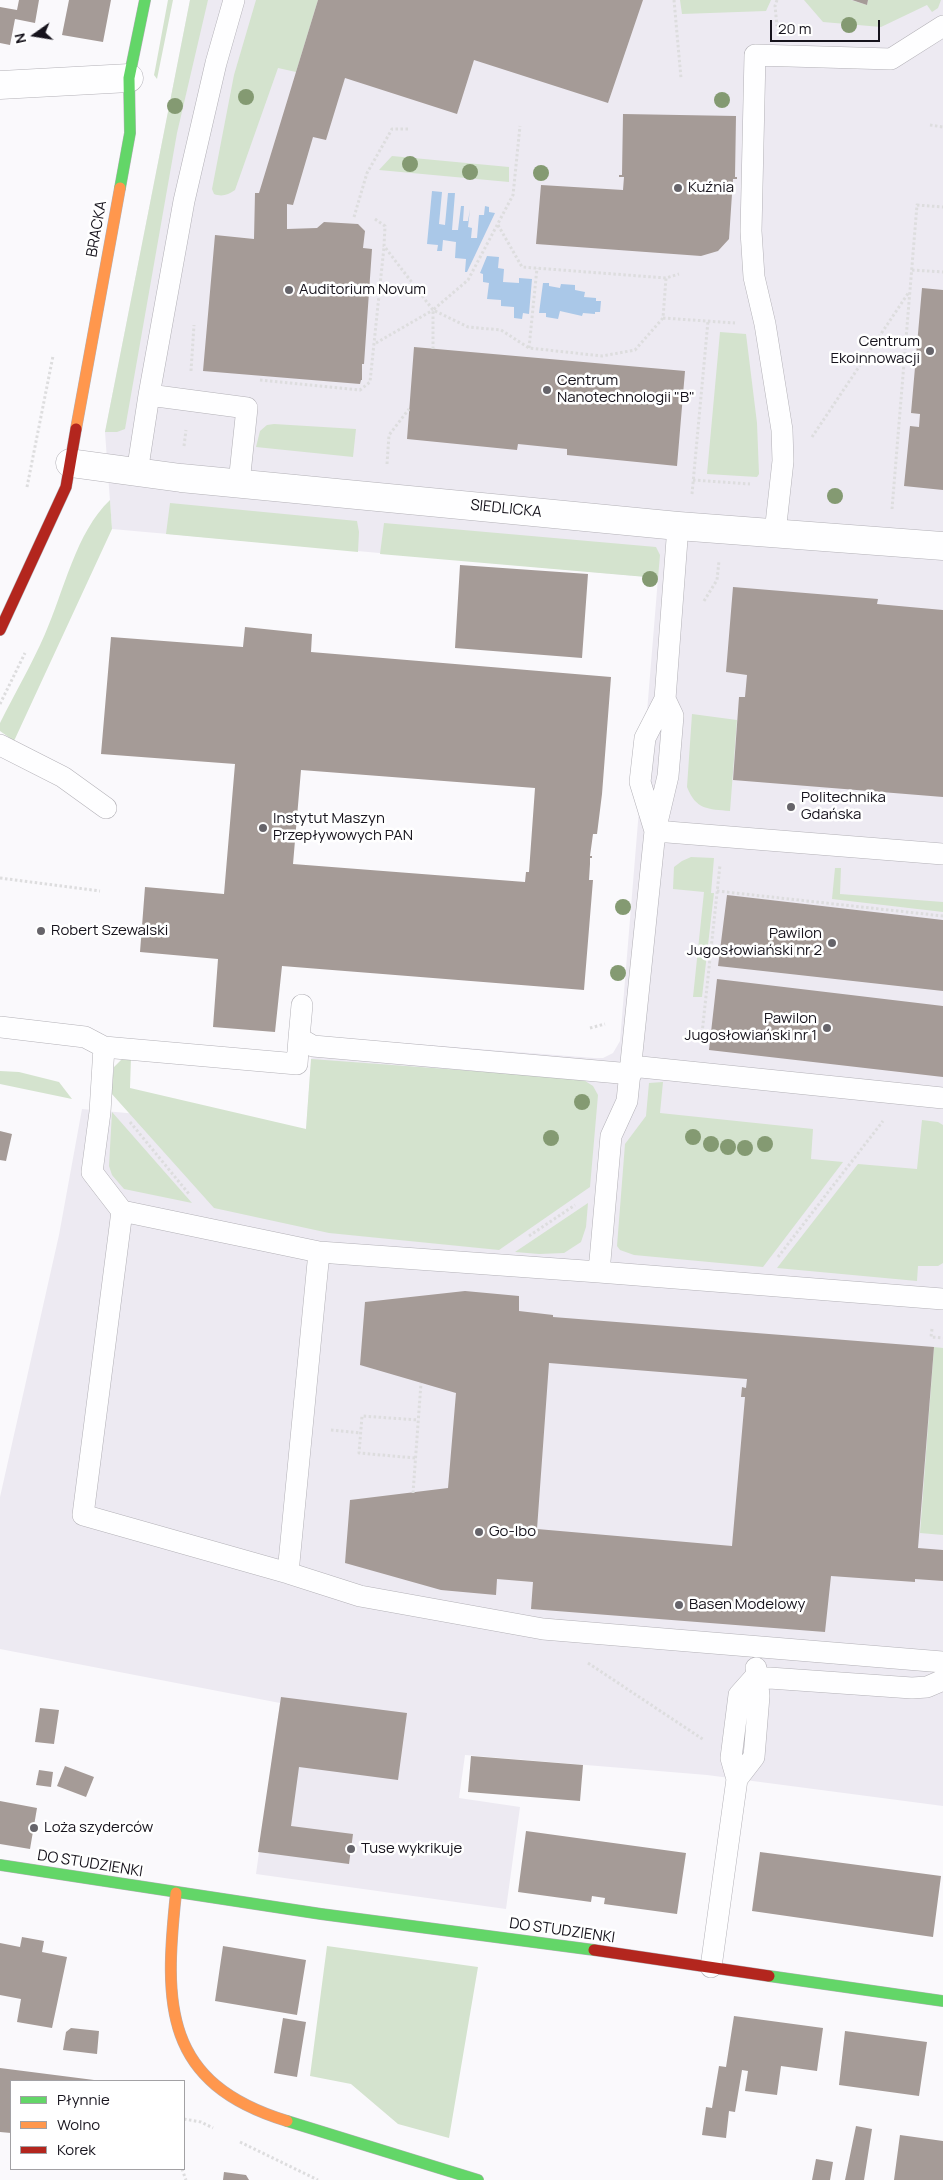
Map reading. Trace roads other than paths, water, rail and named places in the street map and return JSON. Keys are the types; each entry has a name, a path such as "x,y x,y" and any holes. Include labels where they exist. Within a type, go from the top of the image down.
{"street":[{"name":"BRACKA","path":"0,630 66,487 130,133 129,78 145,0"},
{"path":"0,85 129,78"},
{"name":"SIEDLICKA","path":"70,463 181,478 678,526 943,546"},
{"name":"DO STUDZIENKI","path":"0,1865 176,1893 943,2001"},
{"path":"176,1893 170,1950 172,1993 180,2038 192,2062 217,2088 242,2104 268,2115 478,2180"}],"lane":[{"path":"137,473 184,201 216,63 234,0"},
{"path":"775,533 782,460 782,430 765,324 754,277 752,231 755,55 891,59 943,26"},
{"path":"149,395 247,408 239,484"},
{"path":"599,1272 611,1136 628,1101 655,831 640,782 645,738 665,699 678,526"},
{"path":"0,745 63,778 106,808"},
{"path":"655,831 943,854"},
{"path":"0,1027 94,1042 297,1064 302,1005"},
{"path":"299,1038 313,1046 631,1070 698,1073 943,1098"},
{"path":"94,1042 100,1086 100,1112 92,1172 122,1212 319,1252 943,1299"},
{"path":"122,1212 83,1515 360,1596 543,1629 943,1662"},
{"path":"288,1574 319,1252"},
{"path":"737,1779 754,1757 759,1696 755,1677 757,1648"},
{"path":"755,1677 912,1688 927,1687 943,1680"},
{"path":"711,1967 737,1779 731,1758 739,1695 755,1677"}],"water":[{"path":"432,191 442,192 439,224 445,225 448,193 455,193 452,230 458,230 461,206 464,206 463,221 468,221 470,209 468,227 472,228 471,238 477,238 479,215 484,215 485,206 489,207 489,212 495,213 467,272 465,272 466,259 455,258 456,242 443,240 442,251 437,251 438,245 427,244"},
{"path":"487,256 499,257 498,268 504,269 503,282 519,283 519,278 532,279 529,314 523,313 522,319 514,318 514,307 501,306 501,300 487,299 489,283 483,282 483,274 480,273"},
{"path":"543,283 549,283 549,286 560,288 561,284 575,285 575,290 585,292 584,297 596,298 596,301 601,301 600,312 595,312 595,314 583,313 582,316 560,311 558,319 546,317 546,313 539,313"}],"place":[{"name":"Kuźnia","path":"678,188"},
{"name":"Auditorium Novum","path":"289,290"},
{"name":"Centrum Ekoinnowacji","path":"930,351"},
{"name":"Centrum Nanotechnologii \"B\"","path":"547,390"},
{"name":"Politechnika Gdańska","path":"791,807"},
{"name":"Instytut Maszyn Przepływowych PAN","path":"263,828"},
{"name":"Robert Szewalski","path":"41,931"},
{"name":"Pawilon Jugosłowiański nr 2","path":"832,943"},
{"name":"Pawilon Jugosłowiański nr 1","path":"827,1028"},
{"name":"Go-Ibo","path":"479,1532"},
{"name":"Basen Modelowy","path":"679,1605"},
{"name":"Loża szyderców","path":"34,1828"},
{"name":"Tuse wykrikuje","path":"351,1849"}]}
